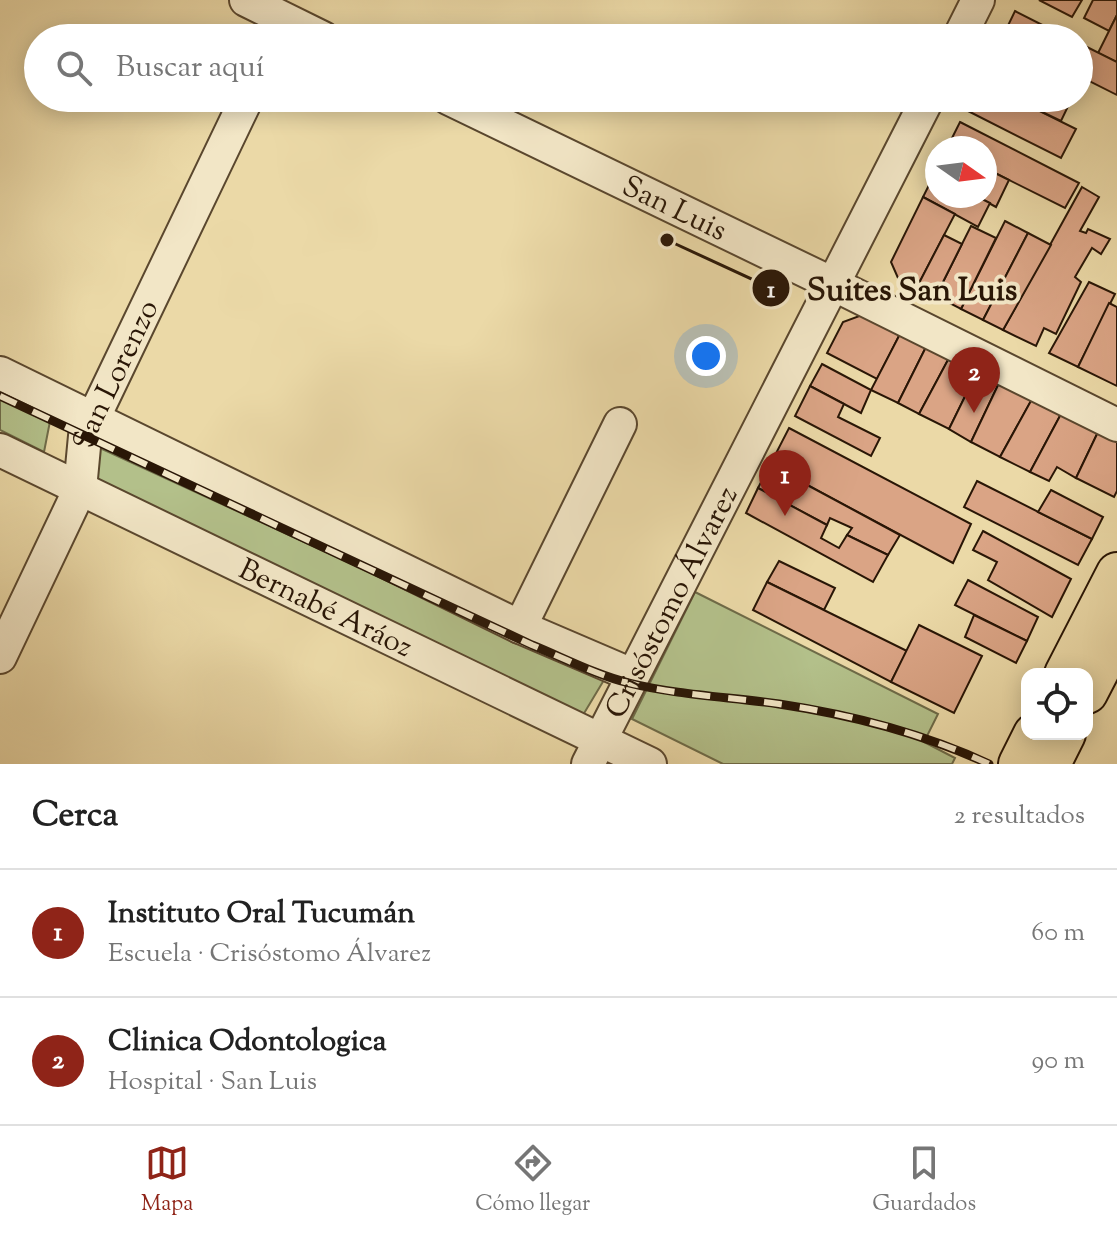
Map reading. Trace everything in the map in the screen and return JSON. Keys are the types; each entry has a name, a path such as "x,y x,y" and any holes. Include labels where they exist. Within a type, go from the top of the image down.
{"main road":[{"path":"1068,668 1117,573"},
{"path":"1093,681 1117,635"},
{"path":"1019,764 1031,740"},
{"path":"1050,764 1062,740"}],"street":[{"path":"246,0 285,19"},
{"path":"966,24 978,0"},
{"name":"San Lorenzo","path":"0,657 80,489 85,436 240,112"},
{"name":"San Luis","path":"477,112 1117,425"},
{"name":"Crisóstomo Álvarez","path":"594,752 921,112"},
{"path":"0,373 520,627 632,675"},
{"path":"520,627 620,424"},
{"name":"Bernabé Aráoz","path":"0,450 594,752 650,764"}],"green space":[{"path":"0,386 52,411 44,452 0,430"},
{"path":"76,437 604,680 583,715 73,472"},
{"path":"695,592 938,714 924,742 955,758 952,764 723,764 632,719"}],"building":[{"path":"1039,0 1082,0 1072,17"},
{"path":"1093,0 1117,0 1117,15 1109,31 1084,18"},
{"path":"1015,11 1041,24 1009,24"},
{"path":"1117,15 1117,62 1098,53"},
{"path":"1093,50 1117,62 1117,95 1093,83"},
{"path":"970,112 1041,112 1076,129 1061,158"},
{"path":"1042,112 1065,112 1061,121"},
{"path":"960,122 987,136 953,136"},
{"path":"997,141 1079,183 1065,208 997,174"},
{"path":"997,174 1009,180 997,205"},
{"path":"1082,187 1099,197 1080,231 1086,233 1088,229 1110,239 1101,254 1092,248 1075,277 1081,282 1056,334 1044,328 1036,346 1003,330"},
{"path":"923,197 925,208 944,208 955,214 917,287 898,278 891,262"},
{"path":"943,208 988,208 978,227"},
{"path":"1005,221 1028,233 983,320 961,309"},
{"path":"971,226 996,238 961,309 936,296"},
{"path":"1028,233 1051,245 1003,330 983,320"},
{"path":"944,235 962,244 936,296 917,287"},
{"path":"1089,282 1115,294 1078,367 1049,353"},
{"path":"1109,303 1117,307 1117,386 1078,367"},
{"path":"862,315 900,334 877,379 827,353 843,322"},
{"path":"900,334 926,347 898,403 871,390"},
{"path":"926,347 949,358 919,414 898,403"},
{"path":"949,358 977,372 949,429 919,414"},
{"path":"822,364 871,390 861,413 810,386"},
{"path":"977,372 999,383 971,442 949,429"},
{"path":"999,383 1032,399 1000,457 971,442"},
{"path":"810,386 844,404 838,417 880,438 871,456 795,416"},
{"path":"1032,399 1061,414 1030,472 1000,457"},
{"path":"1061,414 1098,432 1076,478 1057,467 1049,481 1030,472"},
{"path":"789,428 971,524 953,563 770,465"},
{"path":"1098,432 1117,441 1117,491 1114,497 1076,478"},
{"path":"770,465 900,535 888,555 847,535 852,528 830,518 827,525 758,488"},
{"path":"977,481 1092,539 1078,565 964,507"},
{"path":"758,488 827,525 821,538 839,548 847,535 888,555 873,582 746,513"},
{"path":"1051,490 1103,517 1092,539 1038,512"},
{"path":"983,531 1071,579 1052,617 988,580 997,562 973,550"},
{"path":"779,561 835,588 824,610 767,582"},
{"path":"968,580 1038,617 1027,641 955,605"},
{"path":"767,582 907,651 891,682 753,610"},
{"path":"974,615 1027,641 1016,663 965,637"},
{"path":"919,625 982,656 954,713 891,682"}],"railway":[{"path":"0,396 604,676 666,690 834,714 913,734 989,764"}],"place":[{"name":"Suites San Luis","path":"667,240"},
{"name":"Clinica Odontologica","path":"974,413"},
{"name":"Instituto Oral Tucumán","path":"785,516"}]}
